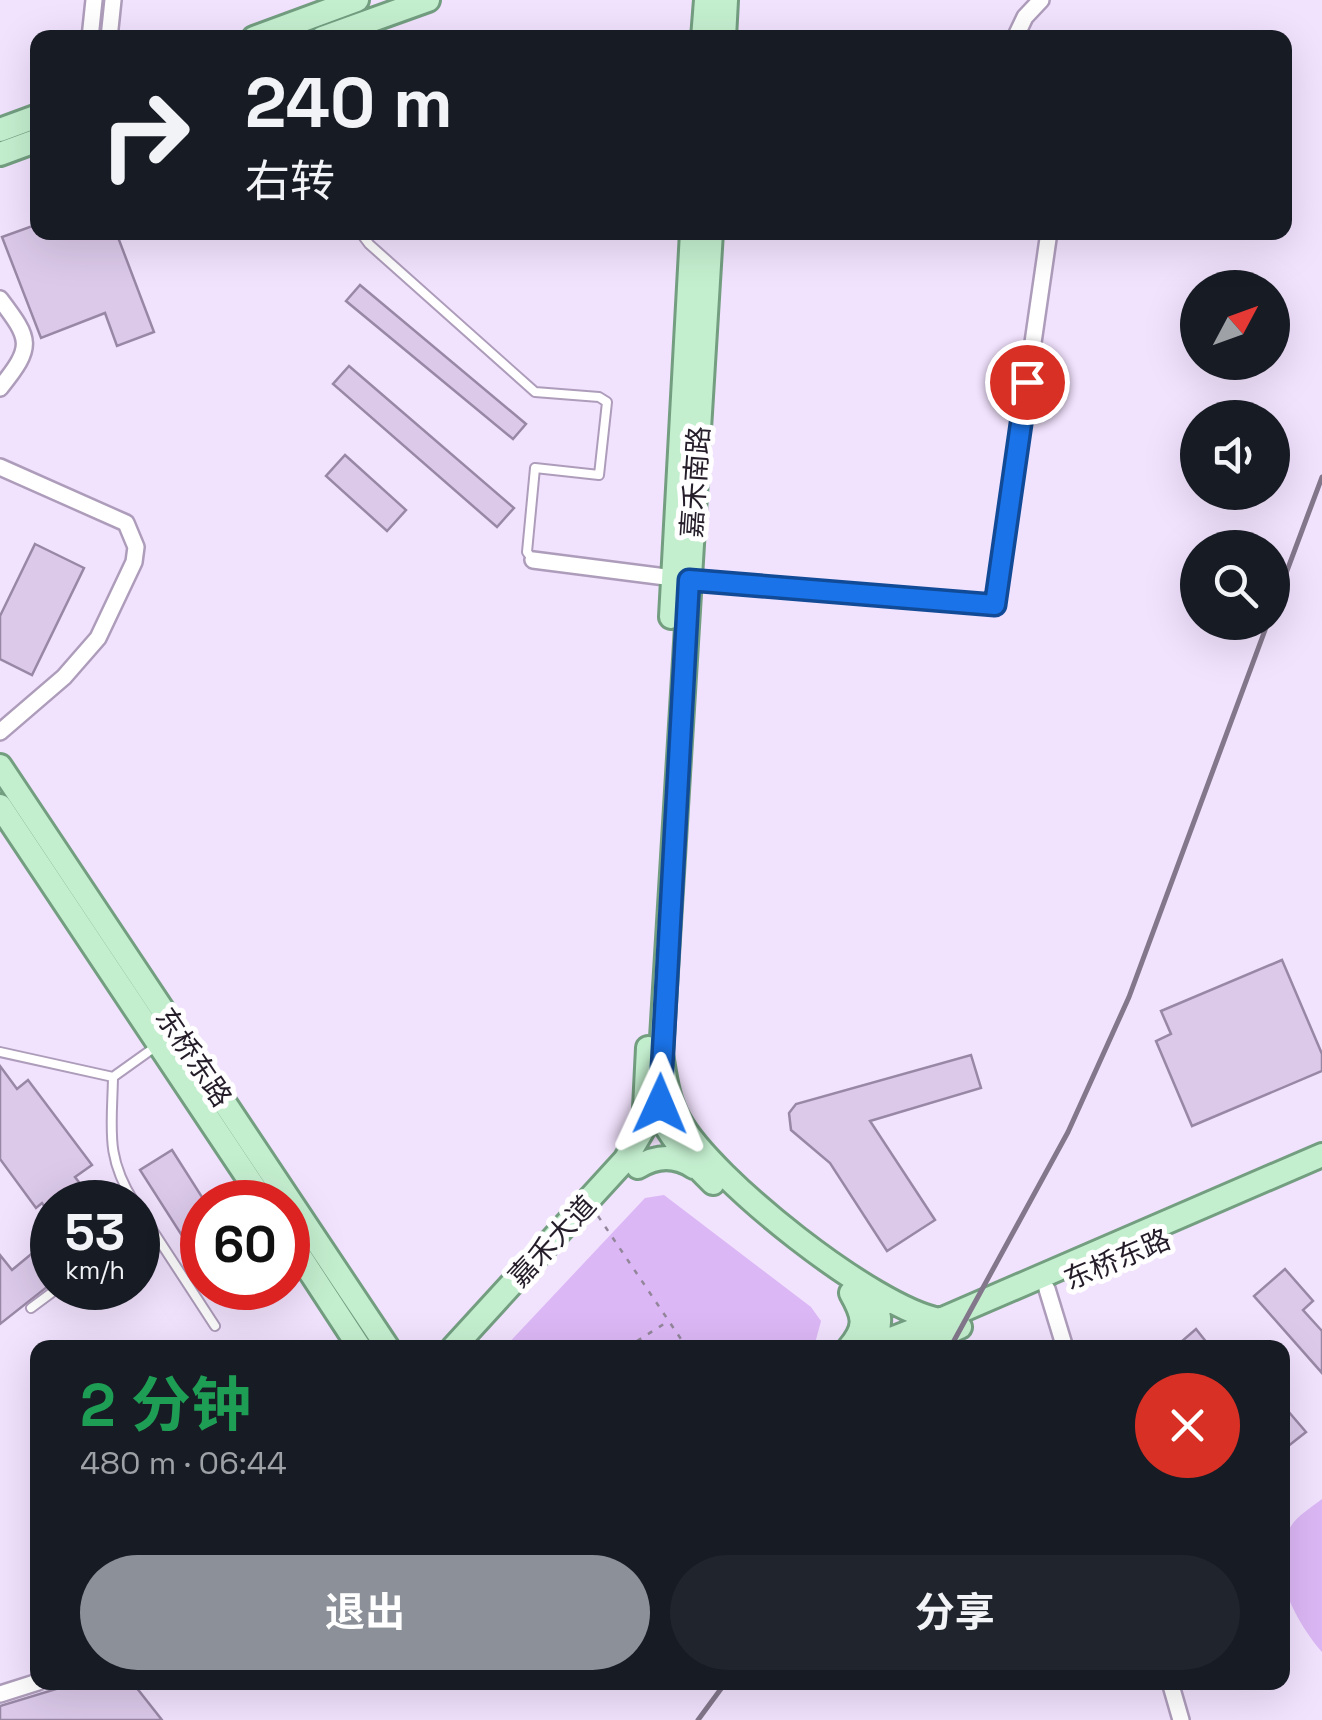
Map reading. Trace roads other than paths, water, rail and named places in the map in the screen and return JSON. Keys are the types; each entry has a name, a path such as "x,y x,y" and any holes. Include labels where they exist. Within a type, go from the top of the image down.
{"main road":[{"path":"275,30 356,0"},
{"path":"344,30 428,0"},
{"path":"704,30 706,0"},
{"path":"724,30 726,0"},
{"path":"0,130 30,119"},
{"path":"0,154 30,143"},
{"name":"嘉禾南路","path":"657,1091 655,1057 681,579 692,240"},
{"name":"嘉禾南路","path":"681,579 710,240"},
{"name":"东桥东路","path":"0,766 383,1340"},
{"name":"东桥东路","path":"0,806 249,1180"},
{"path":"642,1147 660,1104 655,1057"},
{"path":"642,1147 657,1091"},
{"path":"657,1091 655,1110 679,1146 703,1163 750,1214 856,1288 944,1326"},
{"path":"657,1091 703,1163"},
{"path":"642,1147 679,1146"},
{"path":"642,1147 651,1158 703,1163"},
{"name":"嘉禾大道","path":"478,1340 596,1213 642,1147"},
{"name":"嘉禾大道","path":"461,1340 642,1147"},
{"name":"东桥东路","path":"944,1326 1322,1155"},
{"name":"东桥东路","path":"912,1338 1047,1289 1322,1172"},
{"path":"310,1272 355,1340"},
{"path":"856,1288 912,1338"},
{"path":"854,1340 864,1326 856,1288"},
{"path":"872,1340 880,1322 879,1312"}],"street":[{"path":"91,30 94,0"},
{"path":"110,30 113,0"},
{"path":"1019,30 1040,0"},
{"path":"534,560 681,579 995,605 1048,240"},
{"path":"0,299 26,338 26,353 0,388"},
{"path":"0,467 126,524 136,547 134,562 98,638 64,677 0,732"},
{"path":"1047,1289 1063,1340"},
{"path":"0,1694 30,1685"},
{"path":"1172,1690 1181,1720"}],"lane":[{"path":"366,240 535,392 600,397 607,402 599,476 536,468 527,552 534,560"},
{"path":"0,1052 113,1077 158,1044"},
{"path":"113,1077 111,1153 120,1180"},
{"path":"160,1249 215,1326"}],"railway":[{"path":"1290,563 1322,477"},
{"path":"954,1340 1068,1132 1129,997 1261,640"},
{"path":"698,1720 720,1690"}]}
